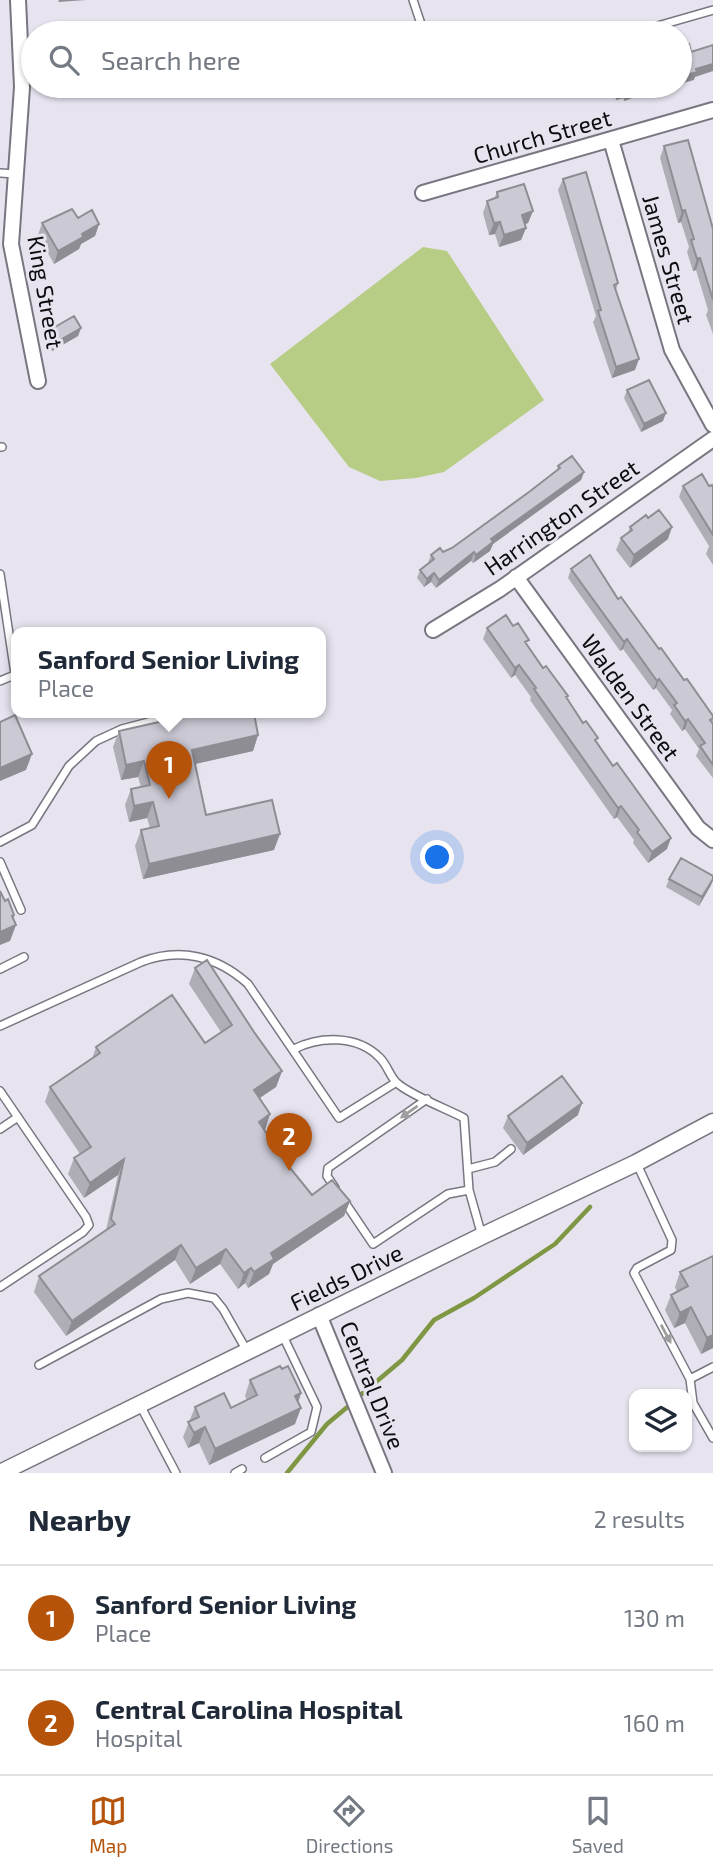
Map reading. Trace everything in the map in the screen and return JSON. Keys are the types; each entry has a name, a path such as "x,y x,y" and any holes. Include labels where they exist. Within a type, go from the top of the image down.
{"street":[{"name":"King Street","path":"18,0 21,65"},
{"name":"King Street","path":"21,98 16,174 5,244 38,381"},
{"name":"Church Street","path":"423,193 713,110"},
{"name":"James Street","path":"611,140 672,350 713,425"},
{"name":"Harrington Street","path":"433,629 516,577 713,439"},
{"name":"Walden Street","path":"516,577 698,828 713,841"},
{"name":"Fields Drive","path":"0,1473 319,1315 636,1163 713,1122"},
{"name":"Central Drive","path":"319,1315 384,1473"}],"lane":[{"path":"413,0 420,21"},
{"path":"675,21 713,10"},
{"path":"0,173 16,174"},
{"path":"0,574 11,643"},
{"path":"0,842 32,825 69,766 96,741 122,729 164,718"},
{"path":"0,862 22,910"},
{"path":"0,1026 141,961 161,955 183,954 212,960 237,974 248,984 340,1118 395,1083"},
{"path":"0,969 24,957"},
{"path":"293,1049 328,1039 357,1043 381,1058 395,1083 464,1118 469,1190 482,1236"},
{"path":"0,1091 89,1225 83,1232 0,1287"},
{"path":"427,1099 328,1168 327,1176 373,1244 448,1194 469,1190"},
{"path":"0,1129 18,1117"},
{"path":"468,1170 495,1162 511,1149"},
{"path":"636,1163 672,1240 671,1250 637,1268 634,1273 690,1379 693,1403 713,1438"},
{"path":"39,1365 161,1299 188,1293 214,1298 247,1352"},
{"path":"265,1458 310,1432 317,1406 282,1334"},
{"path":"690,1379 712,1369"},
{"path":"139,1405 176,1473"}],"green space":[{"path":"423,247 447,251 544,400 444,472 380,481 349,467 270,364"}],"building":[{"path":"713,45 713,64 696,69 697,72 692,73 692,52"},
{"path":"688,140 713,229 713,300 700,258 697,259 691,240 694,239 685,210 682,211 664,146"},
{"path":"586,172 618,283 614,285 639,359 616,367 598,311 601,310 563,179"},
{"path":"524,184 533,211 522,215 526,228 504,235 500,222 494,223 487,201 498,197 497,192"},
{"path":"72,209 78,218 92,210 99,224 58,251 42,223"},
{"path":"74,316 81,328 55,343 48,331"},
{"path":"649,380 666,413 644,424 627,390"},
{"path":"572,456 584,472 491,539 493,542 476,555 474,552 439,580 434,573 427,579 420,570 434,559 431,555 440,548 443,552 452,548 529,492"},
{"path":"702,474 709,486 713,487 713,535 683,486"},
{"path":"659,510 672,527 634,555 621,538 646,515 648,518"},
{"path":"590,555 618,599 621,597 713,716 710,720 713,724 713,765 700,746 705,743 688,719 685,721 674,705 677,703 659,679 657,681 627,639 624,642 571,569"},
{"path":"506,615 513,626 518,623 529,640 525,642 543,668 546,666 568,696 566,697 583,723 586,721 598,738 595,740 613,766 617,763 671,838 652,852 621,806 618,808 534,689 536,688 519,665 515,668 487,628"},
{"path":"11,717 16,718 32,754 0,768 0,722"},
{"path":"177,718 255,718 258,735 192,750 206,815 272,800 280,834 149,864 141,830 159,826 153,802 134,806 131,789 150,785 144,761 126,765 119,731"},
{"path":"681,858 713,876 702,897 669,879"},
{"path":"0,891 5,901 8,899 16,925 0,932"},
{"path":"207,960 282,1071 254,1090 270,1114 259,1122 286,1163 312,1195 332,1180 350,1201 271,1253 274,1259 254,1272 251,1268 244,1273 226,1249 196,1268 181,1245 72,1321 39,1276 115,1224 111,1219 124,1159 90,1183 74,1158 91,1147 50,1087 100,1053 96,1047 172,995 205,1043 232,1025 195,968"},
{"path":"562,1076 582,1103 527,1143 508,1116"},
{"path":"713,1256 713,1335 707,1338 691,1307 680,1313 671,1295 688,1286 680,1272"},
{"path":"280,1366 282,1369 288,1366 301,1393 295,1396 301,1408 215,1449 205,1427 194,1433 188,1422 199,1417 195,1407 224,1393 231,1408 257,1395 250,1380"}],"waterway":[{"path":"357,1398 402,1360 434,1320 474,1298 555,1244 590,1207"},
{"path":"287,1473 327,1424 351,1404"}],"place":[{"name":"Sanford Senior Living","path":"169,799"},
{"name":"Central Carolina Hospital","path":"289,1171"}]}
